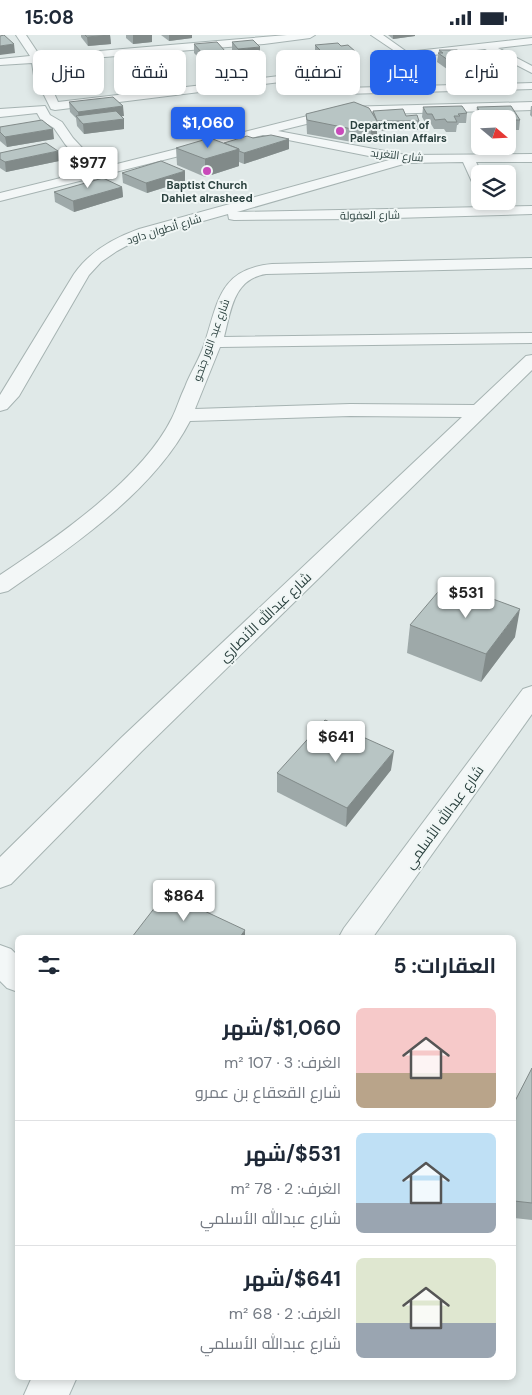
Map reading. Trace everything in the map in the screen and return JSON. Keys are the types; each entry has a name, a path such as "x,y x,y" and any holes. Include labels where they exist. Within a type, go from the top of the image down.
{"street":[{"path":"21,35 33,52"},
{"path":"266,39 290,35"},
{"path":"104,53 310,35"},
{"path":"376,35 398,50"},
{"path":"266,39 289,49"},
{"path":"436,52 532,41"},
{"path":"488,47 532,70"},
{"path":"0,62 33,59"},
{"path":"0,112 188,87 276,81"},
{"path":"360,81 446,87"},
{"path":"517,86 532,86"},
{"path":"44,95 46,106 45,117 58,125 69,141 98,171"},
{"path":"338,95 354,110"},
{"path":"346,95 368,109"},
{"path":"0,197 98,171 263,132 326,114 368,109 532,106"},
{"name":"شارع التغريد","path":"263,132 406,159 532,158"},
{"path":"52,145 69,141"},
{"path":"467,158 471,166"},
{"name":"شارع أنطوان داود","path":"0,405 10,396 75,285 89,265 110,248 138,235 406,159"},
{"name":"شارع العفولة","path":"208,216 282,217 471,208"},
{"name":"شارع العفولة","path":"516,209 532,210"},
{"name":"شارع عبد النور جنحو","path":"0,586 82,528 120,494 170,438 184,415 213,342 230,291 239,279 249,273 283,267 532,263"},
{"path":"213,342 532,338"},
{"name":"شارع عبدالله الأنصاري","path":"0,876 132,744 532,360"},
{"path":"184,415 350,410 478,411"},
{"name":"شارع عبدالله الأسلمي","path":"356,935 532,695"},
{"path":"0,959 15,975"},
{"path":"46,1395 54,1380"}],"building":[{"path":"4,35 14,44 0,46 0,36"},
{"path":"85,35 110,35 87,37"},
{"path":"253,40 260,47 238,49 232,42"},
{"path":"217,42 224,50 199,50 194,44"},
{"path":"338,43 341,46 348,45 354,50 320,50 315,45"},
{"path":"439,50 446,50 446,59 438,53 443,53"},
{"path":"113,97 123,106 78,112 69,102"},
{"path":"354,102 369,108 377,121 374,128 352,129 307,120 306,114"},
{"path":"462,106 467,113 454,116 457,122 447,122 445,119 435,120 432,114 427,114 423,107"},
{"path":"511,106 514,110 479,110 477,107"},
{"path":"403,109 406,116 417,115 419,121 377,121 373,111"},
{"path":"116,111 124,119 83,124 76,116"},
{"path":"42,120 53,129 5,137 0,132 0,127"},
{"path":"271,135 289,139 244,153 224,143 247,136 253,138"},
{"path":"210,138 239,149 205,159 176,148"},
{"path":"46,143 58,151 5,162 0,159 0,153"},
{"path":"161,161 185,171 146,183 122,173"},
{"path":"103,178 122,187 73,201 54,192"},
{"path":"443,586 479,599 482,595 520,609 486,654 410,625"},
{"path":"325,720 394,751 347,808 277,773"},
{"path":"166,893 245,930 241,935 134,935"},
{"path":"532,1068 532,1203 516,1201 516,1099"}],"place":[{"name":"Department of Palestinian Affairs","path":"340,131"},
{"name":"Baptist Church Dahiet alrasheed","path":"207,171"}]}
